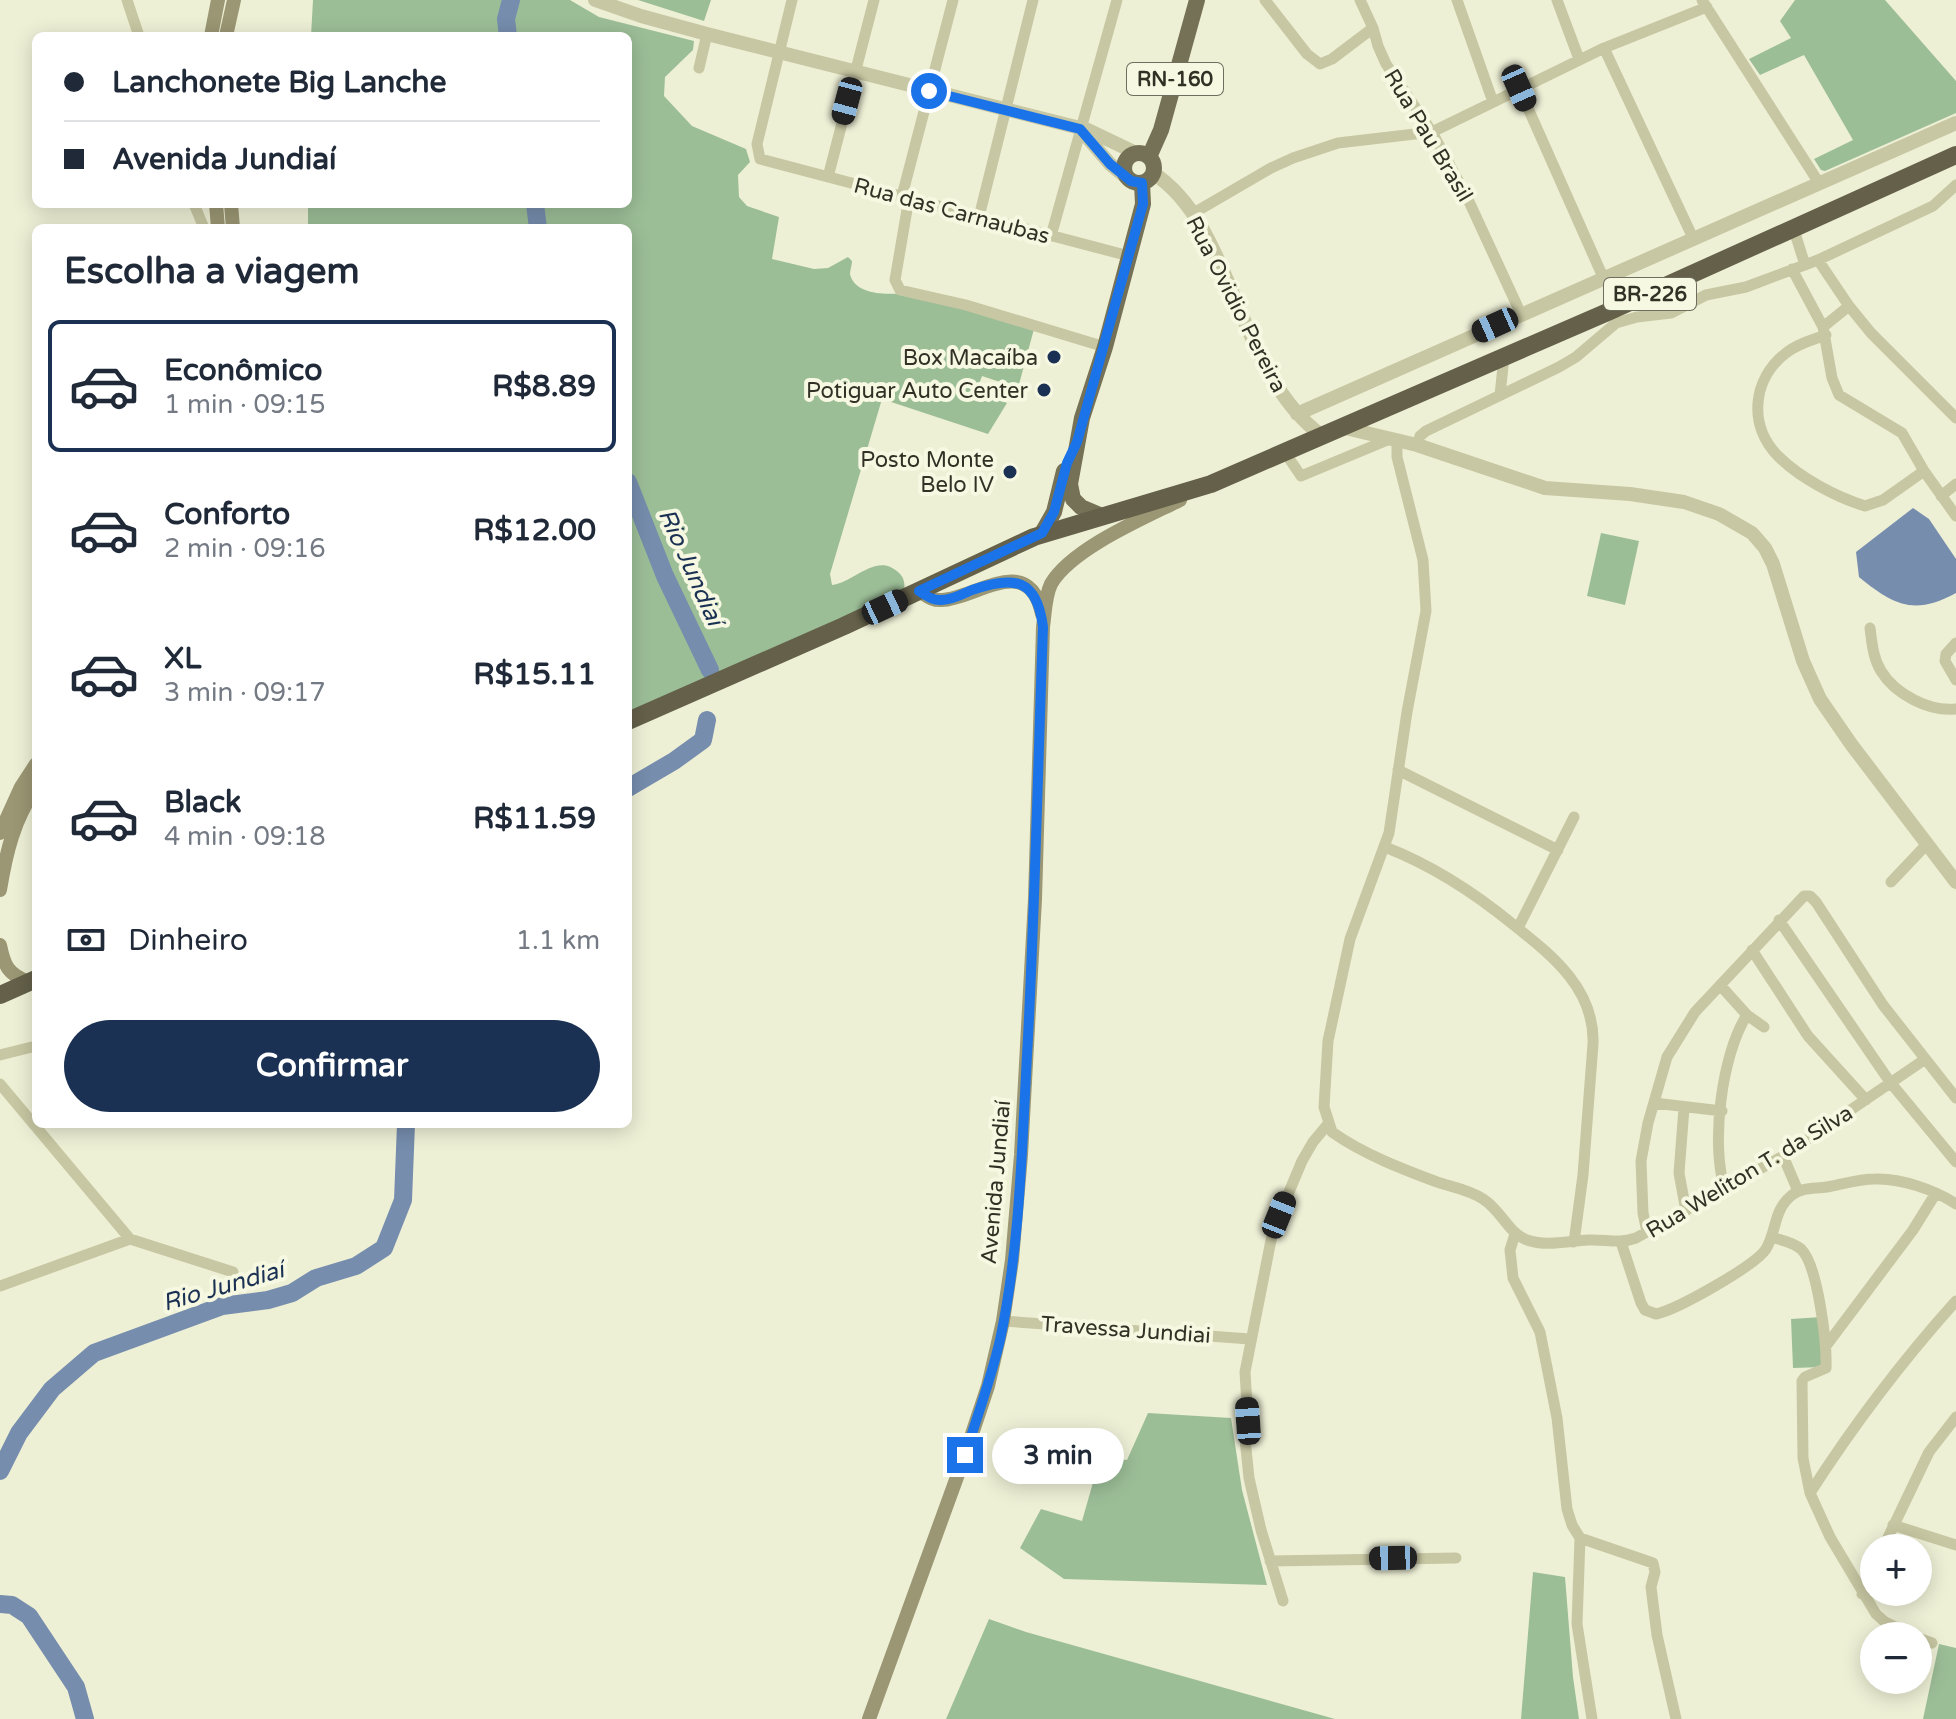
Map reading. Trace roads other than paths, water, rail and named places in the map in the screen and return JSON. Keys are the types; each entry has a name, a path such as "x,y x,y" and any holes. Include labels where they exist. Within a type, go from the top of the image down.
{"highway":[{"name":"BR-226","path":"632,719 1042,533 1211,484 1504,357 1613,317 1956,155"},
{"path":"0,995 32,981"}],"main road":[{"path":"212,32 218,0"},
{"path":"227,32 234,0"},
{"name":"RN-160","path":"1042,533 1054,512 1105,347 1143,204 1141,168 1161,130 1197,0"},
{"name":"RN-160","path":"1077,442 1071,493 1081,507 1100,515"},
{"name":"Avenida Jundiaí","path":"869,1719 965,1455 988,1386 1003,1321 1021,1155 1035,899 1043,627 1049,587 1071,561 1112,535 1211,484"},
{"name":"Avenida Jundiaí","path":"919,591 930,598 946,601 989,585 1017,584 1028,587 1036,597 1043,627"},
{"path":"0,833 32,770"},
{"path":"0,890 18,819 32,795"},
{"path":"1,951 4,964 12,976 32,981"}],"street":[{"path":"126,0 138,32"},
{"path":"595,0 707,34 1080,129 1112,140 1141,168"},
{"path":"780,52 792,0"},
{"path":"828,177 874,0"},
{"path":"953,0 905,197 895,280 900,290 966,305 1105,347"},
{"path":"979,217 1033,0"},
{"path":"1051,236 1117,0"},
{"path":"1265,0 1307,54 1320,64 1332,59 1373,28"},
{"name":"Rua Pau Brasil","path":"1360,0 1386,64 1432,132 1466,195 1521,314"},
{"path":"1457,0 1493,102"},
{"path":"1557,0 1579,59"},
{"path":"1192,214 1271,168 1315,150 1360,140 1432,132 1579,59 1704,4 1819,183"},
{"path":"699,68 707,34"},
{"path":"1604,48 1693,238"},
{"name":"Rua das Carnaubas","path":"780,52 757,144 760,159 1129,256"},
{"path":"1519,88 1603,277"},
{"path":"1297,414 1956,123"},
{"name":"Rua Ovidio Pereira","path":"1080,129 1110,164 1141,168 1175,192 1211,247 1258,353 1297,414 1321,435"},
{"path":"1417,445 1426,431 1576,357 1613,317 1671,313 1706,295 1746,287 1818,260 1933,206 1956,185"},
{"path":"1794,230 1805,265"},
{"path":"1818,260 1849,306 1890,354 1956,418"},
{"path":"1792,269 1824,331 1832,378 1839,395 1902,433 1956,516"},
{"path":"1849,306 1824,331 1785,353 1773,364 1762,382 1757,401 1758,420 1772,448 1795,469 1821,486 1865,506 1883,500 1924,471"},
{"path":"1500,395 1504,357"},
{"path":"1341,426 1417,445 1545,488 1630,494 1684,502 1719,514 1752,533 1773,564 1803,661 1820,699 1956,882"},
{"path":"1284,451 1301,476 1394,440"},
{"path":"1394,440 1420,548 1427,594 1392,821 1350,939 1333,1016 1324,1086 1328,1124 1332,1132 1360,1149 1483,1198 1499,1212 1515,1234 1510,1250 1511,1270 1516,1289 1540,1332 1557,1418 1567,1509 1580,1538 1577,1624 1592,1719"},
{"path":"1941,496 1956,484"},
{"path":"1870,628 1876,661 1888,681 1921,703 1941,710 1956,709"},
{"path":"1956,643 1946,654 1945,661 1956,680"},
{"path":"1398,770 1558,850"},
{"path":"1518,928 1574,817"},
{"path":"1891,882 1928,843"},
{"path":"1385,847 1470,890 1555,959 1585,1001 1593,1023 1583,1175 1574,1242"},
{"path":"1647,1232 1641,1161 1667,1057 1695,1012 1803,896 1809,895 1816,902 1864,977 1924,1060 1956,1098"},
{"path":"1779,920 1890,1082 1956,1162"},
{"path":"1752,950 1808,1036 1866,1100"},
{"path":"1720,985 1747,1015 1764,1027"},
{"path":"1725,1189 1719,1162 1722,1111 1732,1043 1747,1015"},
{"path":"0,1055 32,1047"},
{"name":"Rua Weliton T. da Silva","path":"1515,1234 1542,1243 1621,1242 1647,1232 1783,1156 1924,1060"},
{"path":"0,1084 32,1122"},
{"path":"1654,1103 1722,1111"},
{"path":"1684,1108 1678,1154 1686,1211"},
{"path":"1283,1601 1254,1506 1246,1455 1248,1421 1245,1372 1273,1230 1302,1161 1328,1124"},
{"path":"37,1128 130,1239 233,1272"},
{"path":"1783,1156 1798,1191"},
{"path":"1621,1242 1641,1303 1651,1313 1659,1313 1743,1268 1762,1254 1778,1212 1798,1191 1875,1179 1902,1182 1936,1193 1956,1204"},
{"path":"1826,1346 1905,1242 1936,1193"},
{"path":"1771,1237 1795,1245 1807,1258 1822,1313 1825,1369 1802,1381 1803,1458 1810,1493 1860,1590"},
{"path":"0,1286 130,1239"},
{"path":"1810,1493 1876,1400 1956,1301"},
{"name":"Travessa Jundiai","path":"1003,1321 1250,1339"},
{"path":"1889,1534 1929,1452 1956,1417"},
{"path":"1893,1525 1956,1545"},
{"path":"1580,1538 1647,1559 1654,1565 1651,1587 1657,1635 1676,1719"},
{"path":"1270,1561 1456,1558"},
{"path":"1871,1606 1887,1622"}],"water":[{"path":"1913,508 1929,519 1956,559 1956,593 1928,604 1904,604 1883,595 1859,577 1856,552"}],"waterway":[{"name":"Rio Jundiaí","path":"508,32 506,19 511,0"},
{"name":"Rio Jundiaí","path":"536,208 538,224"},
{"name":"Rio Jundiaí","path":"632,492 665,576 710,670"},
{"name":"Rio Jundiaí","path":"632,786 703,740 707,720"},
{"name":"Rio Jundiaí","path":"0,1471 19,1433 52,1389 94,1353 222,1306 268,1300 292,1293 316,1278 356,1266 384,1248 403,1200 406,1128"},
{"name":"Rio Jundiaí","path":"0,1604 12,1605 29,1616 76,1687 85,1719"}],"place":[{"name":"Box Macaíba","path":"1054,357"},
{"name":"Potiguar Auto Center","path":"1044,390"},
{"name":"Posto Monte Belo IV","path":"1010,472"}]}
